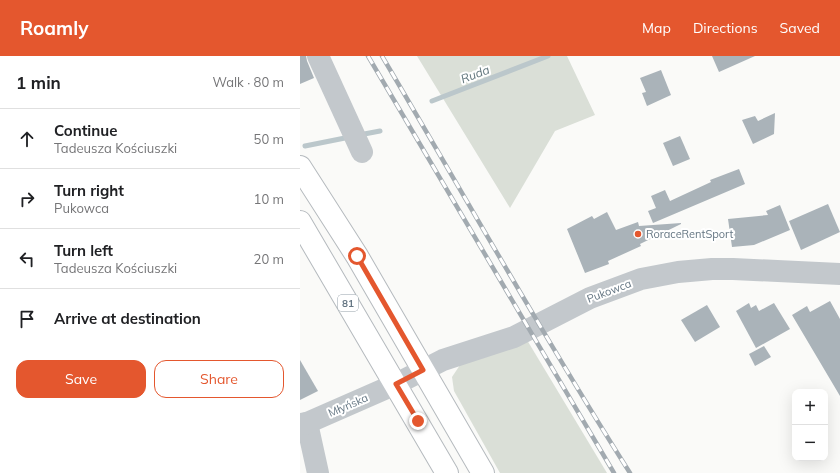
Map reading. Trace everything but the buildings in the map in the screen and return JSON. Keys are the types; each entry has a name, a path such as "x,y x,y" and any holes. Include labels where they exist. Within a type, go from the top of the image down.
{"main road":[{"path":"300,167 357,256 483,473"},
{"name":"81","path":"300,222 447,473"}],"street":[{"path":"318,56 362,152"},
{"name":"Pukowca","path":"396,384 443,360 514,337 590,298 641,279 678,272 712,269 840,274"},
{"name":"Młyńska","path":"304,424 396,384"},
{"path":"304,424 318,473"}],"shaded area":[{"path":"417,56 567,56 595,115 555,131 510,208"},
{"path":"527,340 607,473 500,473 454,391 452,377 460,365"}],"waterway":[{"name":"Ruda","path":"432,101 548,56"},
{"name":"Ruda","path":"359,135 380,131"},
{"name":"Ruda","path":"305,146 350,137"}],"railway":[{"path":"368,56 614,473"},
{"path":"382,56 535,318 630,473"}],"place":[{"name":"RoraceRentSport","path":"638,234"}],"route":[{"path":"357,256 423,370 396,384 418,421"}]}
